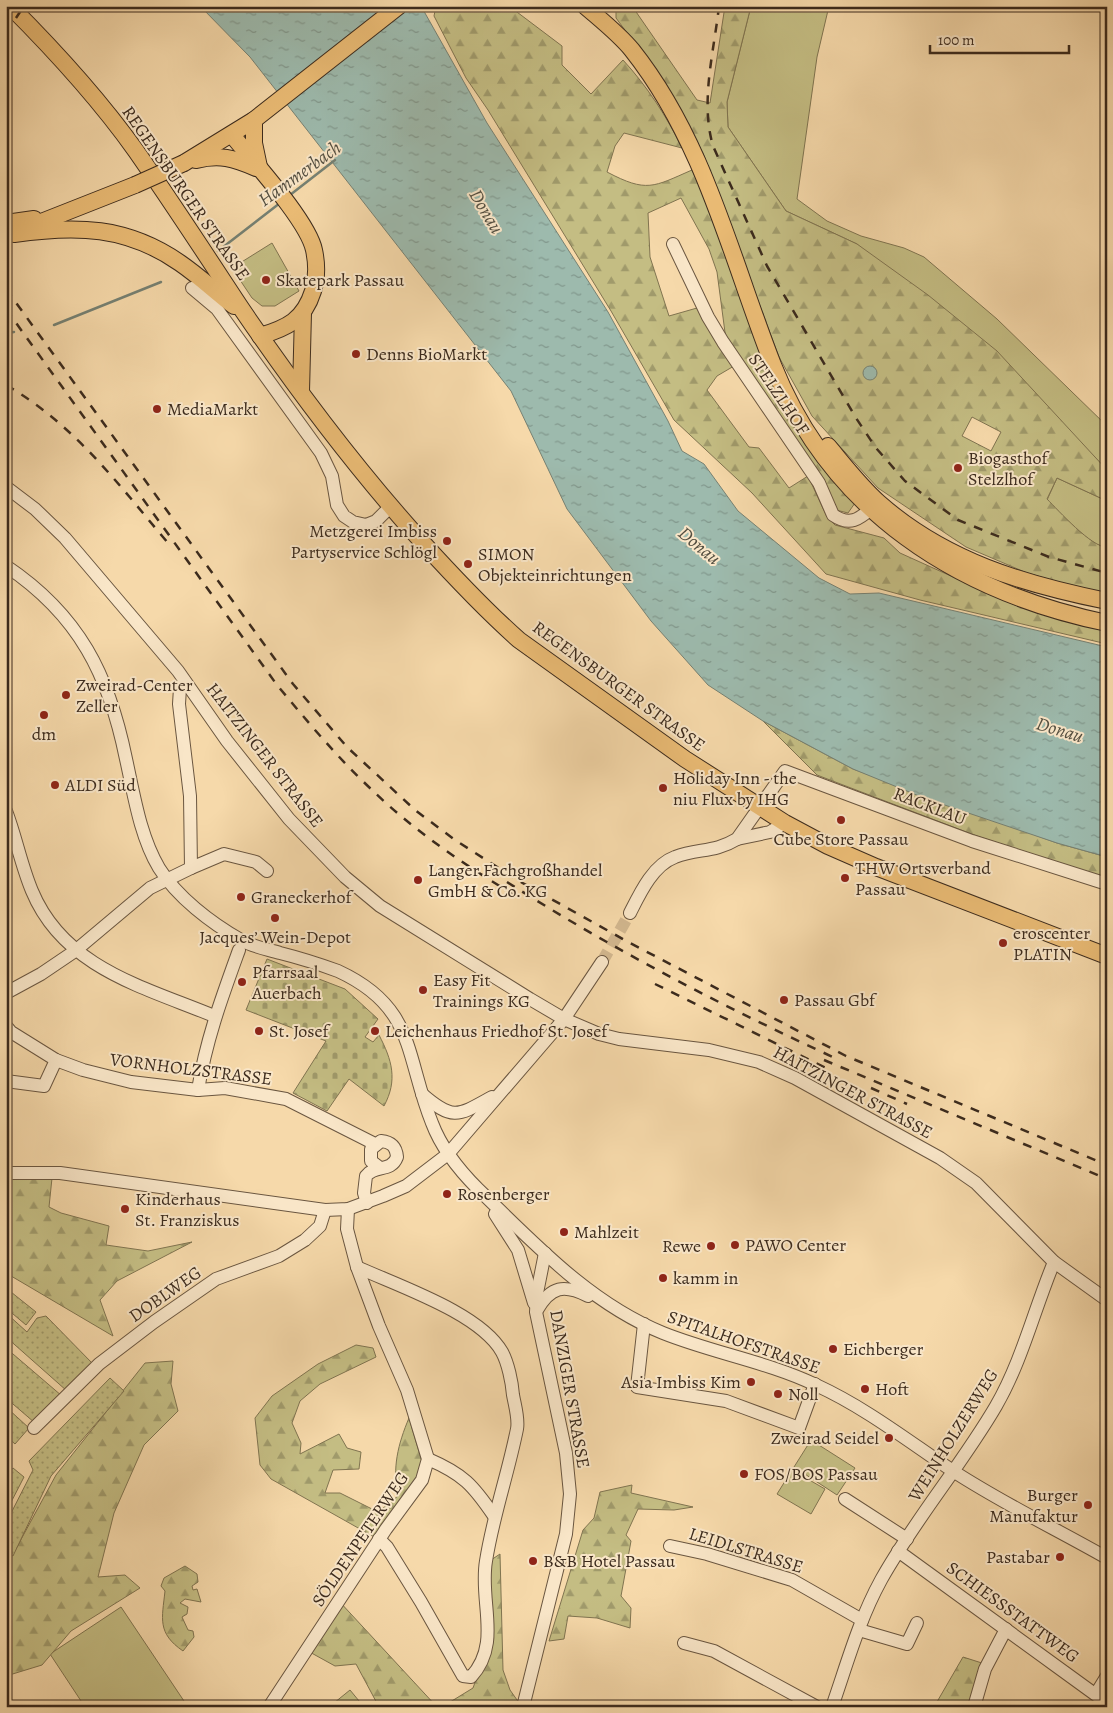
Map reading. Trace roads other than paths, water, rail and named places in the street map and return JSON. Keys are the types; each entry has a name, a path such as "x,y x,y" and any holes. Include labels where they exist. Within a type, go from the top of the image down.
{"main road":[{"name":"REGENSBURGER STRASSE","path":"10,6 46,42 135,150 260,336 347,455 390,507 463,589 519,640 685,759 785,824 828,846 876,867 1107,956"},
{"path":"9,231 61,214 135,185 184,163 254,120 399,6"},
{"path":"585,6 630,48 653,79 672,112 707,181 774,365 794,409 835,472 931,554 1010,586 1062,613 1107,623"},
{"path":"254,120 254,143 260,170"},
{"path":"232,135 296,215 314,248 316,269 311,298 303,313 283,329 260,336"},
{"path":"184,163 213,155 234,158 260,170"},
{"path":"9,231 85,228 128,236 154,247 181,263 248,318"},
{"path":"301,391 303,313"},
{"path":"1010,586 1063,592 1107,601"},
{"path":"1010,586 1107,611"}],"street":[{"name":"STELZLHOF","path":"673,244 718,334 819,482 833,515 847,522 853,521 874,506"},
{"path":"192,288 217,309 321,453 332,476 337,505 344,516 353,522 366,525 376,521 390,507"},
{"name":"HAITZINGER STRASSE","path":"6,487 35,509 65,538 185,682 288,819 345,877 398,919 564,1018 599,1034 619,1039 709,1050 759,1062 795,1078 940,1158 976,1183 1054,1262 1107,1300"},
{"path":"6,566 29,581 55,607 84,641 95,661 116,716 141,824 152,852 167,880"},
{"path":"185,682 180,688 179,704 190,796 191,868"},
{"name":"RACKLAU","path":"758,807 785,771 972,841 1107,884"},
{"path":"737,839 758,807"},
{"path":"6,811 32,892 48,921 76,952 110,973 214,1016"},
{"path":"630,913 643,888 661,865 674,857 726,846 737,839 770,832 785,824"},
{"path":"6,993 76,952 150,888 191,868 224,854 256,862 267,871"},
{"name":"SPITALHOFSTRASSE","path":"167,880 217,924 243,941 338,971 368,988 388,1008 405,1036 432,1124 448,1154 467,1179 545,1254 581,1285 611,1306 644,1324 679,1339 777,1369 816,1384 881,1420 954,1471 1107,1558"},
{"path":"198,1090 204,1052 214,1016 239,950"},
{"path":"6,1173 60,1173 325,1210 348,1209 367,1203 406,1186 448,1154 564,1018 602,962"},
{"name":"VORNHOLZSTRASSE","path":"6,1026 11,1032 56,1060 83,1070 131,1082 198,1090 225,1088 286,1099 375,1144 381,1141 388,1142 397,1151 397,1157 391,1166 374,1169 366,1176 364,1193 367,1203"},
{"path":"6,1081 44,1086 56,1060"},
{"path":"422,1094 440,1110 460,1113 498,1094"},
{"path":"375,1144 369,1154 374,1166 380,1168"},
{"path":"467,1179 506,1229 518,1250 536,1312"},
{"name":"SÖLDENPETERWEG","path":"269,1707 379,1539 422,1480 428,1459 408,1390 379,1326 357,1267 347,1229 348,1209"},
{"name":"DOBLWEG","path":"34,1428 99,1364 154,1322 216,1279 279,1256 305,1240 320,1226 325,1210"},
{"name":"DANZIGER STRASSE","path":"524,1707 566,1534 570,1494 566,1453 536,1312 537,1293 545,1254"},
{"name":"WEINHOLZERWEG","path":"832,1707 860,1625 898,1551 954,1471 996,1405 1019,1358 1040,1295 1054,1262"},
{"path":"357,1267 455,1312 484,1329 502,1352 512,1387 517,1427 494,1516 485,1564 488,1638 481,1666 471,1677 463,1676 421,1602 387,1547 379,1539"},
{"path":"536,1312 545,1297 560,1288 579,1291 611,1306"},
{"path":"644,1324 637,1387 726,1401 799,1428 816,1384"},
{"path":"428,1459 449,1468 475,1488 494,1516"},
{"path":"845,1499 907,1539"},
{"name":"LEIDLSTRASSE","path":"670,1546 707,1554 792,1580 860,1625"},
{"name":"SCHIESSSTATTWEG","path":"898,1551 1107,1703"},
{"path":"860,1625 908,1644 917,1623"},
{"path":"974,1707 985,1669 1006,1629"},
{"path":"684,1643 714,1651 817,1707"},
{"path":"1096,1694 1107,1676"}],"water":[{"name":"Donau","path":"200,6 421,6 487,123 608,312 668,421 682,451 704,464 738,511 819,578 850,594 879,593 1107,647 1107,857 1057,843 924,798 853,769 763,721 708,685 651,621 567,509 511,391 250,57"},
{"path":"870,366 875,368 877,373 875,378 870,380 865,378 863,373 865,368"}],"waterway":[{"name":"Hammerbach","path":"290,195 335,160"},
{"name":"Hammerbach","path":"218,251 280,203"},
{"name":"Hammerbach","path":"54,325 161,282"},
{"name":"Hammerbach","path":"6,333 14,332"}],"tunnel":[{"path":"602,962 630,913"}],"railway":[{"path":"6,33 24,6"},
{"path":"719,6 708,94 709,129 713,146 767,266 856,418 876,448 905,481 958,520 1049,557 1107,573"},
{"path":"6,289 293,684 347,747 415,810 455,840 519,881 630,943 846,1056 1107,1165"},
{"path":"6,309 277,685 334,752 388,805 424,835 462,862 521,899"},
{"path":"6,385 31,401 74,437 113,478 168,543"},
{"path":"507,882 668,976 835,1058"},
{"path":"655,984 832,1071"},
{"path":"824,1060 1107,1179"},
{"path":"871,1088 907,1104"}],"place":[{"name":"Skatepark Passau","path":"266,280"},
{"name":"Denns BioMarkt","path":"356,354"},
{"name":"MediaMarkt","path":"157,409"},
{"name":"Biogasthof Stelzlhof","path":"958,468"},
{"name":"Metzgerei Imbiss Partyservice Schlögl","path":"447,541"},
{"name":"SIMON Objekteinrichtungen","path":"468,564"},
{"name":"Zweirad-Center Zeller","path":"66,695"},
{"name":"dm","path":"44,715"},
{"name":"ALDI Süd","path":"55,785"},
{"name":"Holiday Inn - the niu Flux by IHG","path":"663,788"},
{"name":"Cube Store Passau","path":"841,820"},
{"name":"THW Ortsverband Passau","path":"845,878"},
{"name":"Langer Fachgroßhandel GmbH & Co. KG","path":"418,880"},
{"name":"Graneckerhof","path":"241,897"},
{"name":"Jacques’ Wein-Depot","path":"275,918"},
{"name":"eroscenter PLATIN","path":"1003,943"},
{"name":"Pfarrsaal Auerbach","path":"242,982"},
{"name":"Easy Fit Trainings KG","path":"423,990"},
{"name":"Passau Gbf","path":"784,1000"},
{"name":"St. Josef","path":"259,1031"},
{"name":"Leichenhaus Friedhof St. Josef","path":"375,1031"},
{"name":"Rosenberger","path":"447,1194"},
{"name":"Kinderhaus St. Franziskus","path":"125,1209"},
{"name":"Mahlzeit","path":"564,1232"},
{"name":"PAWO Center","path":"735,1245"},
{"name":"Rewe","path":"711,1246"},
{"name":"kamm in","path":"663,1278"},
{"name":"Eichberger","path":"833,1349"},
{"name":"Asia Imbiss Kim","path":"751,1382"},
{"name":"Hoft","path":"865,1389"},
{"name":"Noll","path":"778,1394"},
{"name":"Zweirad Seidel","path":"889,1438"},
{"name":"FOS/BOS Passau","path":"744,1474"},
{"name":"Burger Manufaktur","path":"1088,1505"},
{"name":"Pastabar","path":"1060,1557"},
{"name":"B&B Hotel Passau","path":"533,1561"}]}
